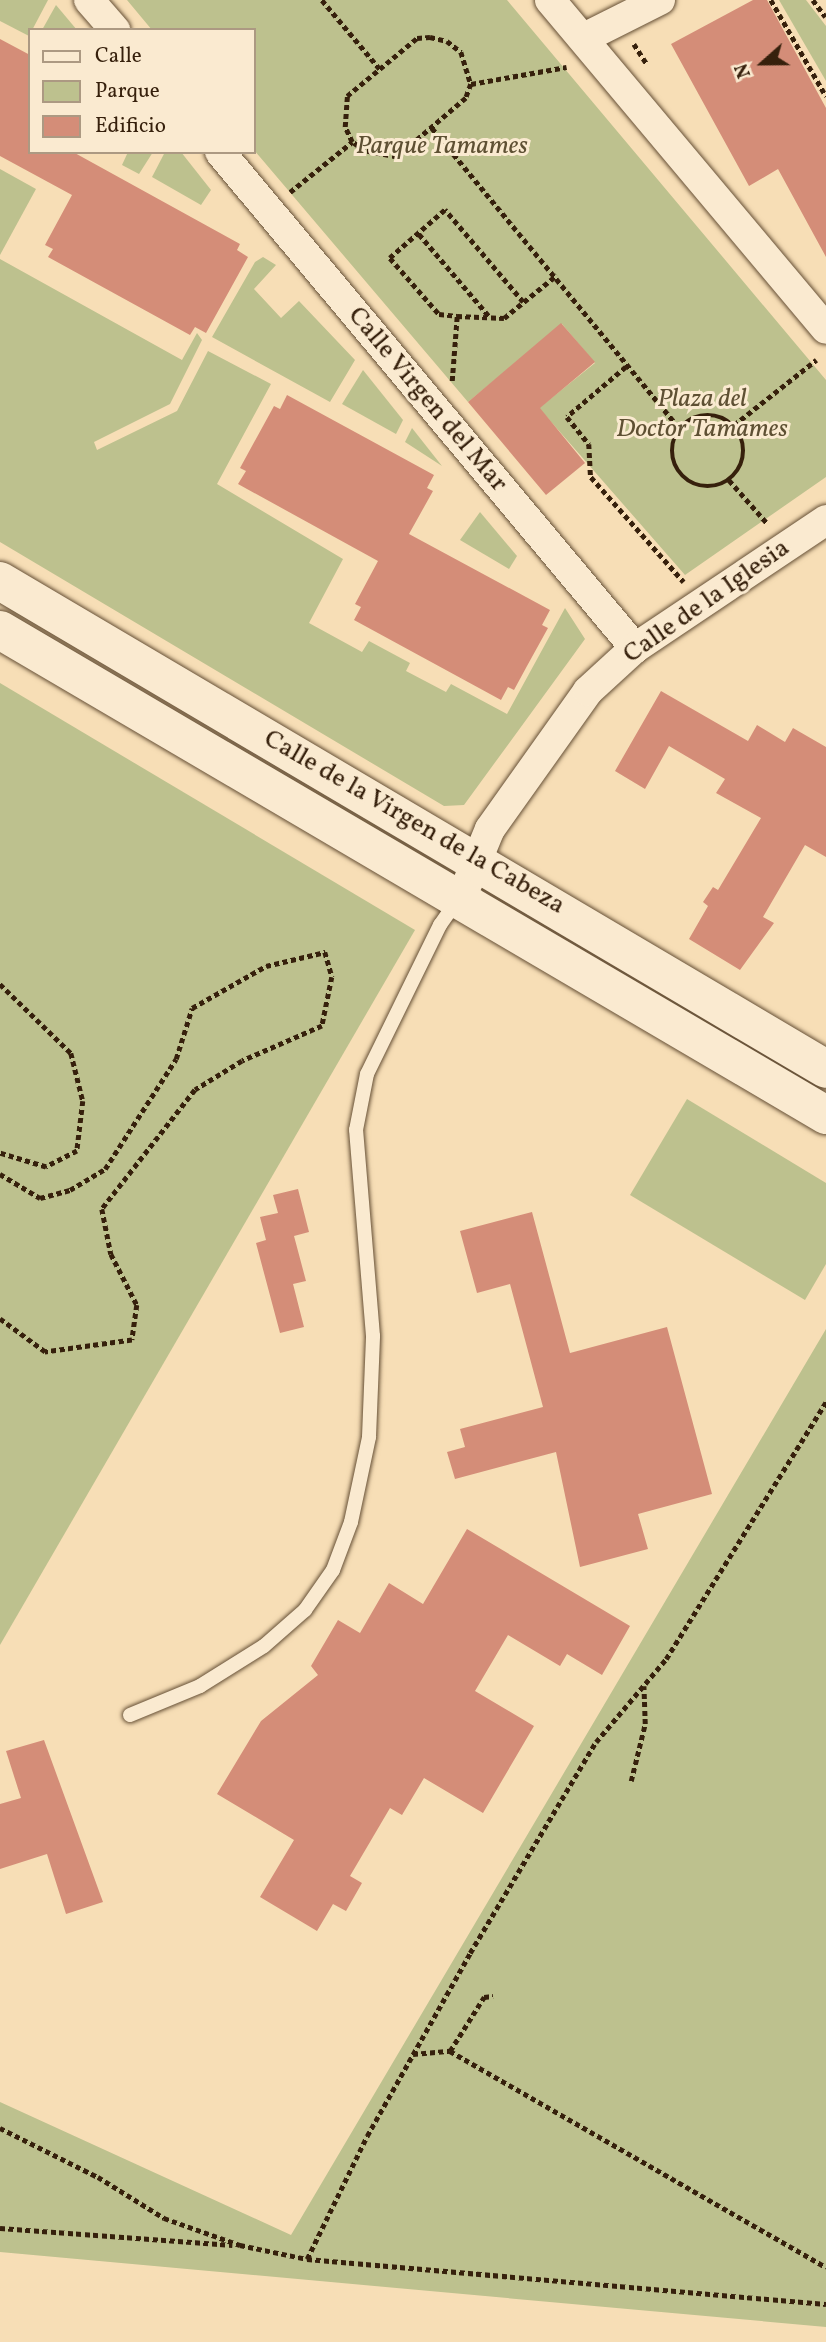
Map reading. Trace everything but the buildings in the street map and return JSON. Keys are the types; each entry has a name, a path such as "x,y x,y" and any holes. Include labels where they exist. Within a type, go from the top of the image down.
{"main road":[{"name":"Calle de la Virgen de la Cabeza","path":"0,581 480,861 826,1069"},
{"name":"Calle de la Virgen de la Cabeza","path":"0,630 826,1115"}],"street":[{"path":"89,0 113,28"},
{"path":"550,0 826,329"},
{"path":"584,38 660,0"},
{"name":"Calle Virgen del Mar","path":"222,154 635,648"},
{"name":"Calle de la Iglesia","path":"458,900 480,861 490,829 570,712 635,648 826,520"}],"lane":[{"path":"130,1715 200,1686 264,1646 305,1610 333,1570 351,1522 369,1437 373,1336 356,1130 367,1074 440,925 458,900"}],"path":[{"path":"322,0 380,69"},
{"path":"771,0 826,94"},
{"path":"813,0 826,17"},
{"path":"430,37 447,41 461,52 471,84 466,99 397,157 381,158 352,142 345,127 347,96 418,38 430,37"},
{"path":"471,84 572,66"},
{"path":"432,128 556,275 626,368 680,429"},
{"path":"286,195 352,142"},
{"path":"523,302 445,210 390,258 439,314 457,316 504,318 556,275"},
{"path":"419,234 490,317"},
{"path":"451,390 457,316"},
{"path":"734,425 816,360"},
{"path":"626,368 567,417 589,444 591,477 687,586"},
{"path":"699,416 723,417 734,425 744,456 729,480 701,486 681,474 673,452 680,429 699,416"},
{"path":"729,480 770,526"},
{"path":"0,1174 40,1199 70,1189 105,1169 176,1059 192,1008 266,966 325,953 332,977 322,1026 242,1061 195,1090 102,1209 111,1255 137,1305 132,1340 45,1352 0,1319"},
{"path":"0,984 71,1052 83,1101 77,1151 46,1167 0,1153"},
{"path":"307,2259 413,2054 597,1742 666,1659 826,1402"},
{"path":"631,1781 645,1724 644,1686"},
{"path":"450,2050 484,1997 493,1996"},
{"path":"413,2054 450,2050 826,2267"},
{"path":"0,2128 98,2177 164,2218 240,2245"},
{"path":"0,2228 240,2245 307,2259 826,2304"}],"green space":[{"path":"0,0 48,0 33,28 28,28 28,35 0,21"},
{"name":"Parque Tamames","path":"127,0 507,0 826,380 826,477 685,575 539,408 595,363 562,324 468,402 256,152 256,28 150,28"},
{"path":"779,0 806,0 826,26 826,81"},
{"path":"56,5 75,28 43,28"},
{"path":"127,154 152,154 139,174 122,165"},
{"path":"164,154 183,154 211,190 201,205 152,177"},
{"path":"0,169 36,189 0,255"},
{"path":"263,257 276,265 254,289 281,318 299,301 355,360 330,402 212,337 255,262"},
{"path":"0,259 182,360 197,333 202,340 170,404 94,442 97,450 177,411 208,351 271,384 217,484 343,559 309,623 362,652 369,641 410,663 406,671 446,692 451,684 507,714 565,608 585,639 464,805 444,806 0,542"},
{"path":"363,370 403,420 396,434 342,404"},
{"path":"412,428 442,466 405,442"},
{"path":"480,512 517,556 509,569 460,540"},
{"path":"0,683 415,930 0,1645"},
{"path":"687,1099 826,1183 826,1264 805,1300 630,1195"},
{"path":"826,1329 826,2327 0,2252 0,2102 291,2235"}],"park label":[{"name":"Plaza del Doctor Tamames","path":"702,415"}]}
